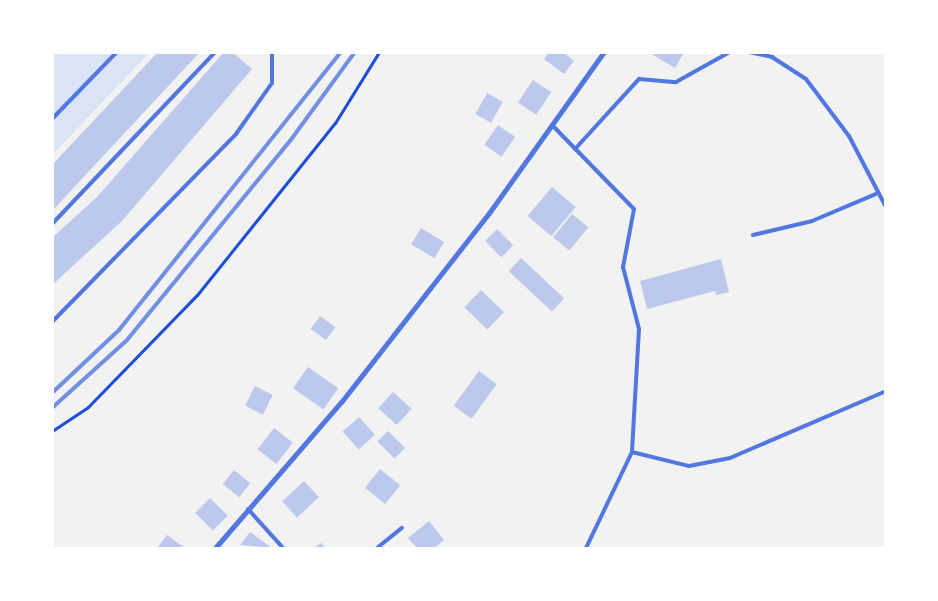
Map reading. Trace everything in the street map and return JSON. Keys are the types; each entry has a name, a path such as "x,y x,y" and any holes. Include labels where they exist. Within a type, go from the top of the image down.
{"street":[{"path":"215,548 342,401 552,125 604,52"}],"lane":[{"path":"52,119 117,52"},
{"path":"52,224 215,52"},
{"path":"52,322 236,134 272,83 272,52"},
{"path":"575,149 639,79 676,82 730,52"},
{"path":"749,52 772,57 806,79 849,136 876,194 886,207"},
{"path":"552,125 634,209 623,267 639,329 632,452 586,548"},
{"path":"753,235 812,221 876,194"},
{"path":"632,452 689,466 730,458 886,391"},
{"path":"248,509 282,548"},
{"path":"377,548 402,528"}],"path":[{"path":"52,432 88,407 197,295 335,123 380,52"}],"shaded area":[{"path":"53,53 149,53 53,154"}],"building":[{"path":"158,52 200,52 52,211 52,165"},
{"path":"224,52 232,52 252,69 122,221 52,285 52,238 97,197"},
{"path":"549,52 563,52 574,61 564,74 544,59"},
{"path":"648,52 684,52 675,68"},
{"path":"533,80 551,92 536,115 518,102"},
{"path":"487,93 503,102 491,123 475,114"},
{"path":"498,125 515,137 501,157 484,145"},
{"path":"552,187 576,207 551,236 528,216"},
{"path":"572,214 588,227 569,251 553,237"},
{"path":"421,228 444,242 434,258 411,244"},
{"path":"497,229 513,245 501,257 485,241"},
{"path":"521,258 564,298 552,311 509,271"},
{"path":"721,259 729,292 716,295 715,291 647,309 640,281"},
{"path":"481,290 504,312 487,329 464,307"},
{"path":"320,316 335,327 326,340 311,329"},
{"path":"308,367 338,388 323,410 293,388"},
{"path":"479,371 497,384 472,419 454,406"},
{"path":"255,386 273,395 263,415 245,406"},
{"path":"393,392 412,409 397,425 378,408"},
{"path":"359,417 375,435 359,450 343,432"},
{"path":"274,428 293,443 276,464 257,449"},
{"path":"388,431 405,448 394,459 377,442"},
{"path":"380,469 400,485 385,504 365,488"},
{"path":"234,470 250,483 239,497 223,484"},
{"path":"304,481 319,497 297,518 282,501"},
{"path":"210,498 228,516 213,531 195,513"},
{"path":"429,521 444,540 434,548 417,548 408,538"},
{"path":"250,532 272,548 240,545"},
{"path":"167,535 185,548 157,548"},
{"path":"321,543 325,548 314,548"}],"railway":[{"path":"52,393 119,330 341,52"},
{"path":"52,408 127,340 290,141 355,52"}]}
